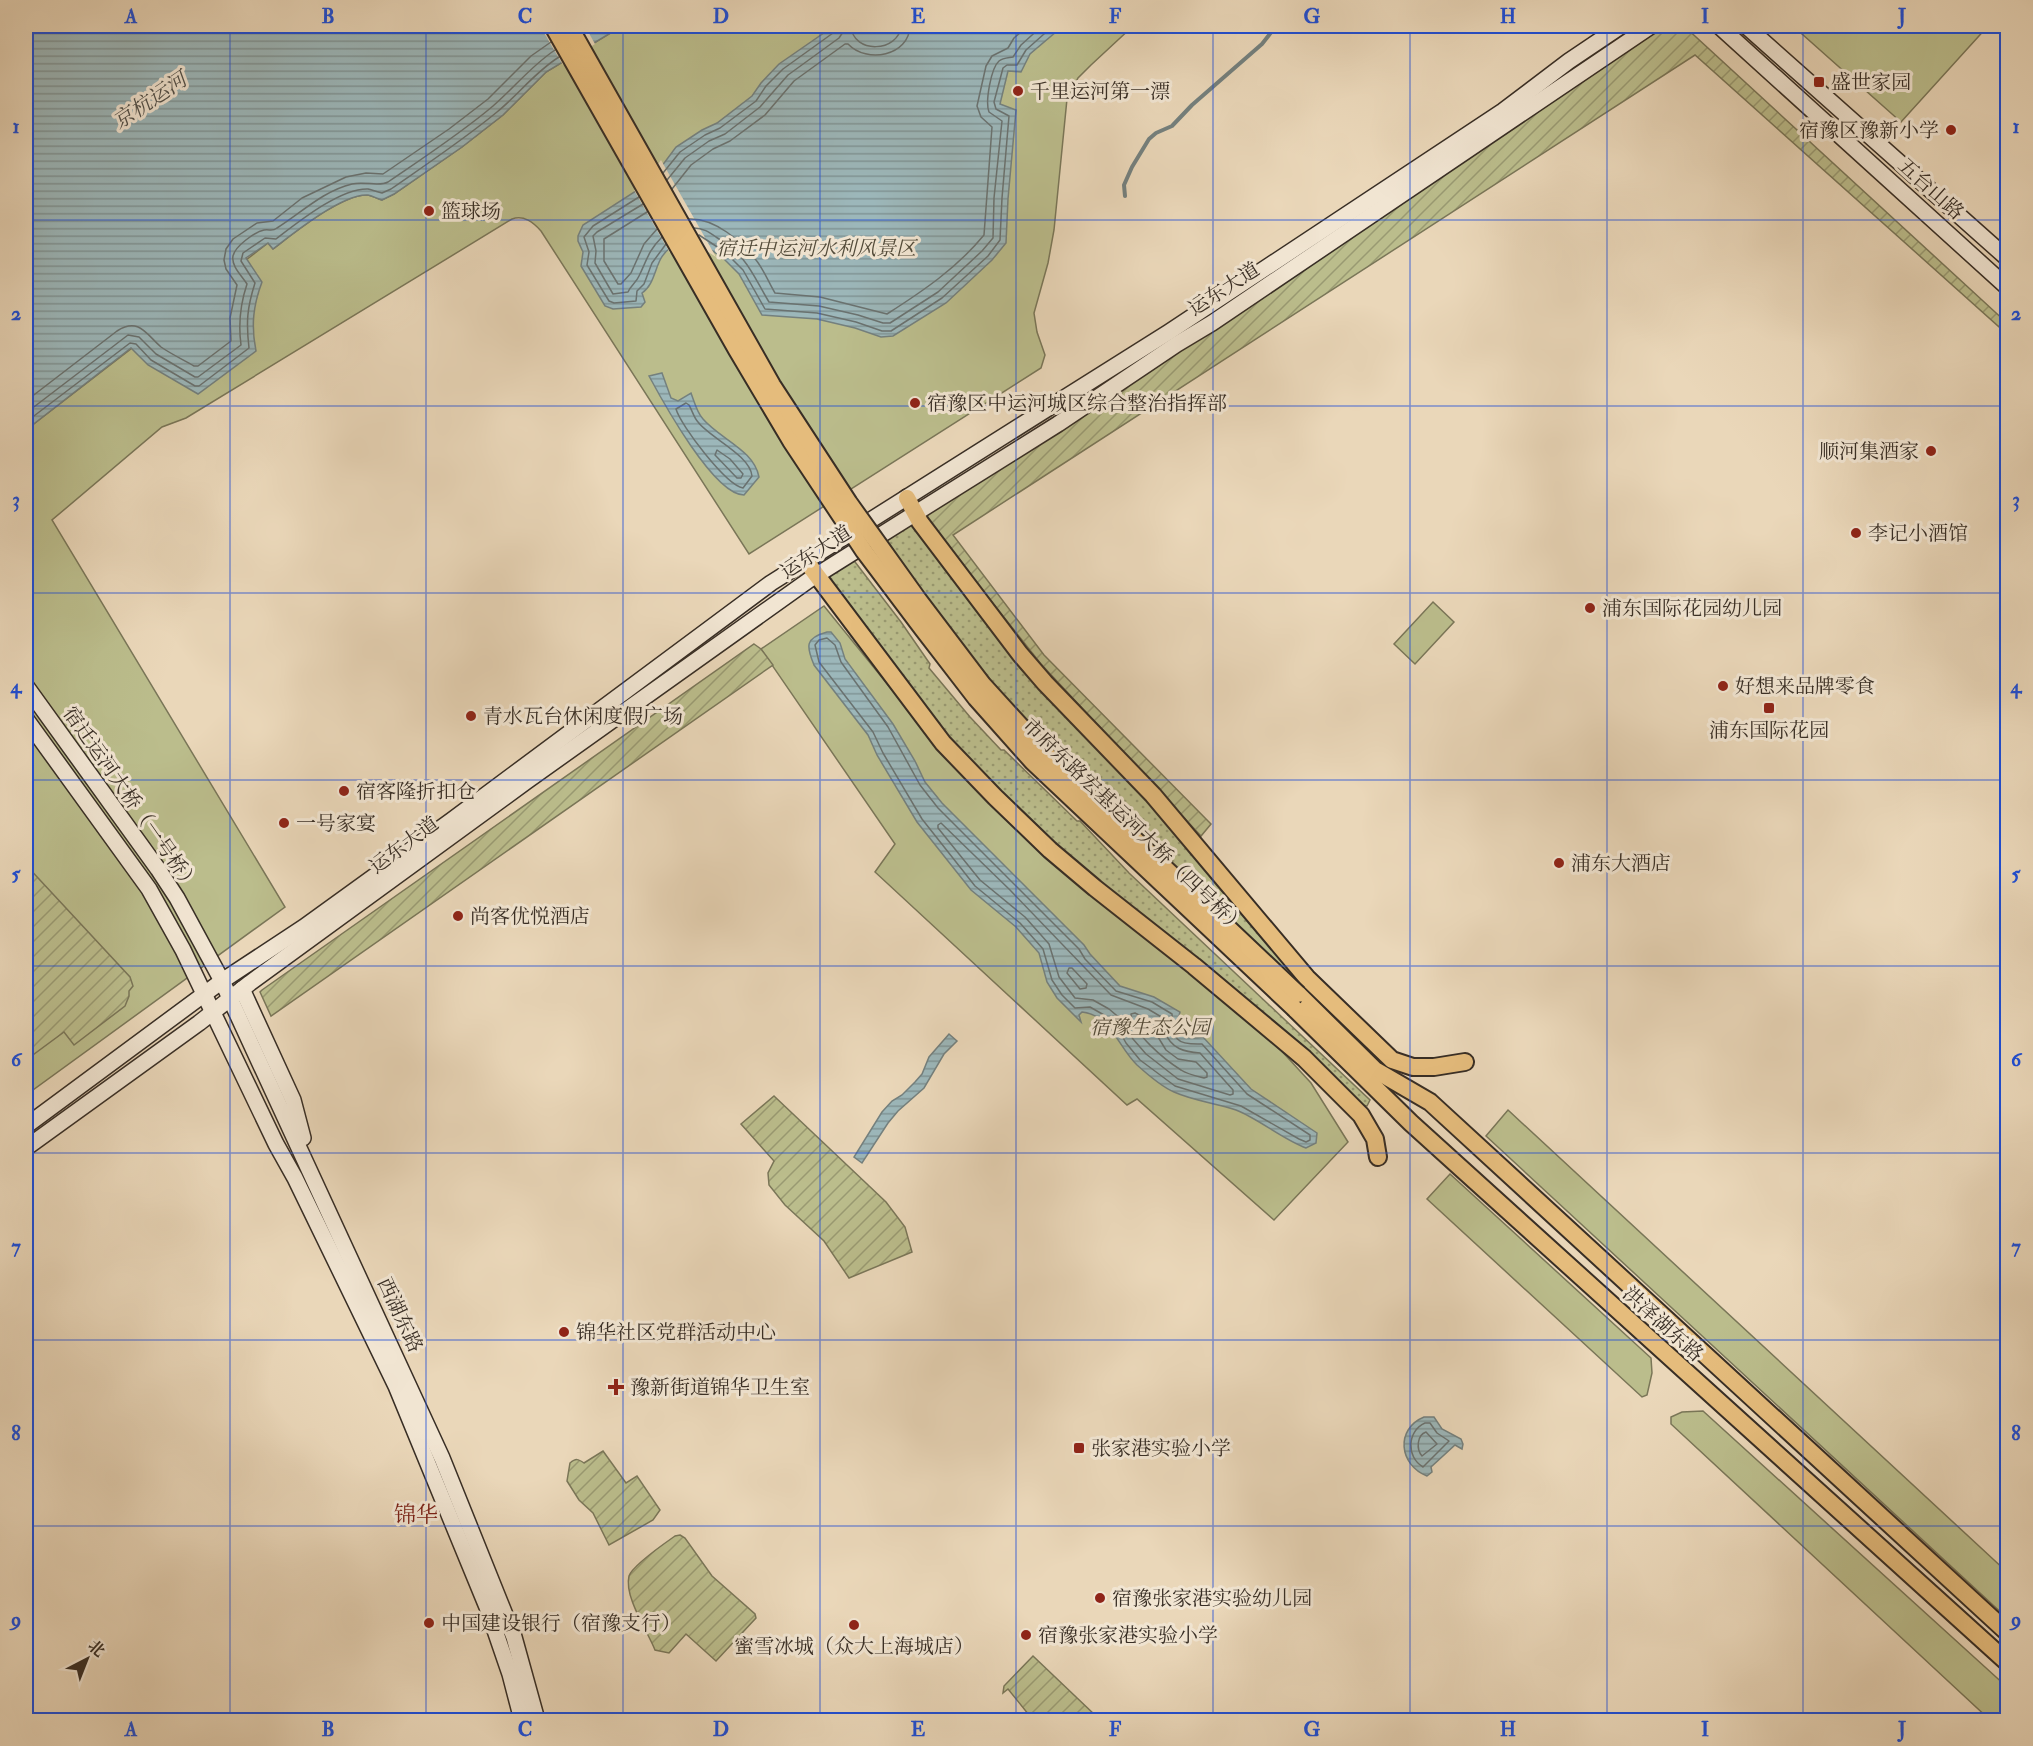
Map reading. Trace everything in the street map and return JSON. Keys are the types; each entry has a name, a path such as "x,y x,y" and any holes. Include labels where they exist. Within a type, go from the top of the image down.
{"main road":[{"name":"市府东路宏基运河大桥（四号桥）","path":"553,26 791,441 864,550 922,628 976,698 1033,762 1297,1002"},
{"name":"市府东路宏基运河大桥（四号桥）","path":"569,26 772,385 849,503 917,598 983,685 1057,766 1297,1002"},
{"name":"运东大道","path":"26,1126 222,981 304,927 771,583 1187,321 1503,111 1569,61 1621,26"},
{"name":"运东大道","path":"26,1148 527,781 816,576 1058,424 1212,323 1651,26"},
{"name":"五台山路","path":"1719,26 2007,288"},
{"name":"五台山路","path":"1746,26 2007,259"},
{"path":"907,498 915,514 1020,654 1153,795 1307,978 1392,1060 1413,1067 1434,1067 1465,1062"},
{"path":"806,561 943,742 994,797 1050,850 1095,888 1203,973 1304,1058 1361,1115 1375,1139 1378,1157"},
{"name":"宿迁运河大桥（一号桥）","path":"26,686 158,869 200,939"},
{"name":"宿迁运河大桥（一号桥）","path":"26,719 149,889 183,950"},
{"name":"西湖东路","path":"200,939 222,981 236,994 314,1179 442,1458 514,1637 537,1720"},
{"name":"西湖东路","path":"183,950 396,1386 487,1607 510,1674 522,1720"},
{"name":"洪泽湖东路","path":"1297,1002 1375,1070 1430,1102 2007,1633"},
{"name":"洪泽湖东路","path":"1297,1002 1411,1123 2007,1664"}],"green space":[{"name":"宿迁中运河水利风景区","path":"622,26 1133,26 1078,78 1067,99 1054,230 1048,263 1034,313 1037,332 1045,355 1041,368 749,554 541,231 528,220 516,218 186,418 162,427 52,520 285,907 26,1095 26,430 268,243 273,249 305,225 345,200 368,195 382,200 394,194 462,147 503,115 546,72"},
{"path":"1652,26 1684,26 2007,323 2007,334 1695,55 953,535 1044,655 1211,824 1201,836 1041,664 927,520 928,511"},
{"path":"1793,26 1988,26 1901,122"},
{"path":"912,524 1022,666 1162,814 1212,879 1284,963 1385,1065 1378,1068 1036,733 960,644 882,536"},
{"path":"852,558 901,622 930,664 929,668 1001,750 1004,750 1077,821 1080,821 1129,873 1370,1100 1367,1106 1362,1105 1277,1024 1090,878 961,753 829,583 825,570"},
{"path":"1433,602 1454,622 1415,664 1394,644"},
{"name":"宿豫生态公园","path":"824,606 910,712 958,766 1267,1035 1311,1083 1348,1142 1274,1220 1137,1099 1127,1105 875,872 895,844 761,649"},
{"path":"754,644 761,649 773,665 271,1016 260,992 262,990"},
{"path":"26,865 130,977 133,986 129,991 125,1006 74,1045 64,1032 26,1060"},
{"path":"774,1096 886,1202 905,1227 912,1252 849,1278 824,1241 785,1205 769,1185 768,1173 774,1161 741,1124"},
{"path":"1508,1110 2007,1572 2007,1618 1486,1136"},
{"path":"1450,1174 1651,1358 1652,1373 1647,1395 1642,1397 1427,1199"},
{"path":"1703,1411 2007,1687 2007,1720 1990,1720 1671,1424 1671,1417 1682,1412"},
{"path":"603,1451 626,1483 637,1476 660,1510 653,1520 609,1545 593,1513 579,1500 567,1481 570,1463 577,1460 584,1463"},
{"path":"680,1535 685,1538 712,1576 755,1614 756,1618 716,1661 686,1634 669,1653 655,1650 630,1594 628,1584 631,1572 657,1549"},
{"path":"1033,1656 1096,1716 1092,1720 1033,1720 1008,1689 1003,1693 1004,1686"}],"water":[{"name":"京杭运河","path":"26,26 622,26 546,72 503,115 462,147 394,194 382,200 368,195 345,200 318,216 273,249 268,243 246,258 262,282 254,316 256,351 198,394 148,365 131,348 26,430"},
{"path":"834,26 863,26 870,32 876,33 891,26 1063,26 1030,54 1021,72 1008,71 1000,104 1016,110 1006,243 992,260 946,303 893,336 881,337 817,319 762,315 739,274 722,257 697,241 675,246 664,254 647,289 642,293 645,302 641,307 613,309 605,306 581,266 583,252 578,236 583,225 650,182 676,147 717,123 752,96 779,64"},
{"path":"662,373 671,398 678,401 691,393 703,419 751,459 759,477 744,495 732,491 718,480 690,445 649,376"},
{"path":"831,632 840,643 845,659 893,724 925,782 942,803 1084,945 1120,986 1154,997 1180,1012 1178,1025 1182,1034 1190,1038 1203,1037 1251,1089 1317,1133 1316,1143 1306,1148 1236,1110 1189,1098 1169,1090 1130,1058 1107,1025 1100,1019 1082,1012 1079,1015 1081,1022 1057,998 1047,982 1039,953 1016,927 971,890 917,822 877,755 868,735 814,665 809,644 815,637"},
{"path":"949,1034 957,1041 944,1054 924,1088 888,1123 862,1163 854,1157 882,1112 922,1074 929,1057"},
{"path":"1424,1417 1434,1417 1442,1429 1461,1439 1463,1444 1462,1449 1455,1445 1431,1467 1432,1472 1427,1476 1411,1464 1404,1447 1408,1430"}],"pier":[{"path":"540,26 585,26 595,44 563,65"},
{"path":"661,160 716,257 696,244 672,250 670,253 634,190 647,180"}],"waterway":[{"path":"1125,196 1124,185 1149,139 1172,126 1192,105 1262,44 1276,26"}],"place":[{"name":"盛世家园","path":"1819,82"},
{"name":"千里运河第一漂","path":"1018,91"},
{"name":"宿豫区豫新小学","path":"1951,130"},
{"name":"篮球场","path":"429,211"},
{"name":"宿豫区中运河城区综合整治指挥部","path":"915,403"},
{"name":"顺河集酒家","path":"1931,451"},
{"name":"李记小酒馆","path":"1856,533"},
{"name":"浦东国际花园幼儿园","path":"1590,608"},
{"name":"好想来品牌零食","path":"1723,686"},
{"name":"浦东国际花园","path":"1769,708"},
{"name":"青水瓦台休闲度假广场","path":"471,716"},
{"name":"宿客隆折扣仓","path":"344,791"},
{"name":"一号家宴","path":"284,823"},
{"name":"浦东大酒店","path":"1559,863"},
{"name":"尚客优悦酒店","path":"458,916"},
{"name":"锦华社区党群活动中心","path":"564,1332"},
{"name":"豫新街道锦华卫生室","path":"616,1387"},
{"name":"张家港实验小学","path":"1079,1448"},
{"name":"宿豫张家港实验幼儿园","path":"1100,1598"},
{"name":"中国建设银行（宿豫支行）","path":"429,1623"},
{"name":"蜜雪冰城（众大上海城店）","path":"854,1625"},
{"name":"宿豫张家港实验小学","path":"1026,1635"}],"district":[{"name":"锦华","path":"416,1515"}]}
